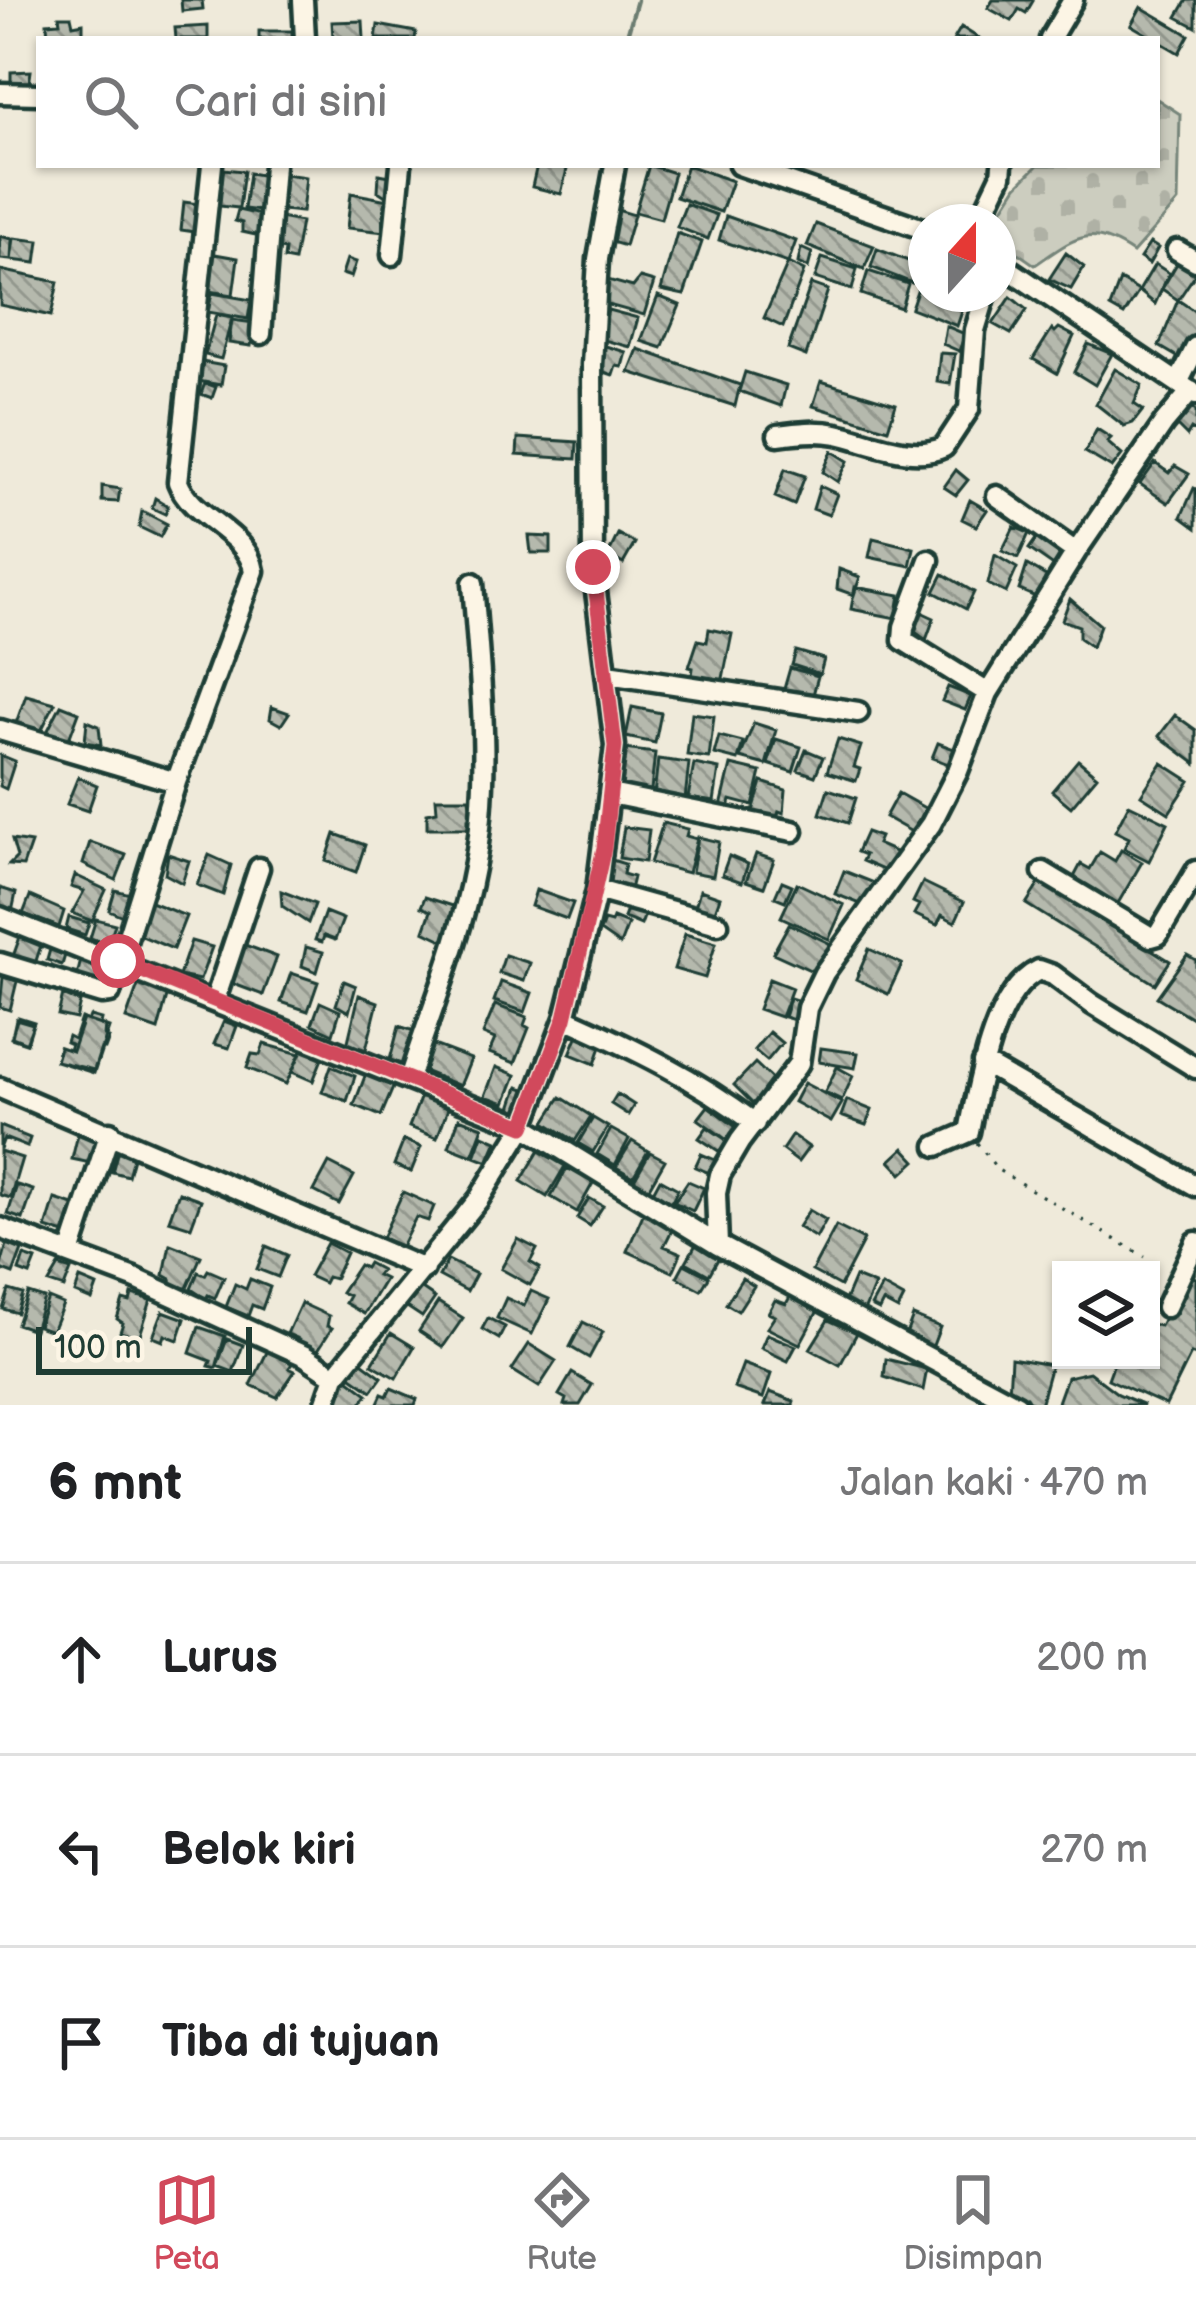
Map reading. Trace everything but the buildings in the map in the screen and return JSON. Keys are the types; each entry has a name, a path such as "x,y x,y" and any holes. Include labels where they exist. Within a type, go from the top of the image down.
{"street":[{"path":"303,0 305,36"},
{"path":"1052,36 1073,0"},
{"path":"0,93 36,94"},
{"path":"0,963 110,993 176,782 254,571 246,552 188,500 178,482 212,168"},
{"path":"261,334 274,168"},
{"path":"392,255 401,168"},
{"path":"325,1405 328,1370 479,1199 524,1126 565,1018 597,890 615,746 593,567 592,365 598,259 614,168"},
{"path":"748,168 908,224"},
{"path":"988,204 1002,168"},
{"path":"1177,250 1196,261"},
{"path":"1016,275 1188,389"},
{"path":"778,435 801,431 836,434 908,452 944,447 969,409 980,312"},
{"path":"718,1245 720,1175 799,1063 807,1008 824,973 945,800 988,693 1076,552 1188,389 1196,347"},
{"path":"997,496 1076,552"},
{"path":"928,560 903,640 988,693"},
{"path":"409,1079 476,858 485,741 473,583"},
{"path":"608,674 858,712"},
{"path":"0,730 176,782"},
{"path":"610,794 793,831"},
{"path":"215,1000 259,868"},
{"path":"1043,872 1151,937 1189,899 1196,871"},
{"path":"597,890 718,924"},
{"path":"0,917 524,1126 718,1245 1017,1405"},
{"path":"937,1146 969,1132 983,1063 1013,992 1039,970 1196,1068"},
{"path":"565,1018 673,1067 754,1123"},
{"path":"983,1063 1196,1186"},
{"path":"0,1088 417,1266"},
{"path":"70,1254 110,1132"},
{"path":"0,1228 134,1278 328,1370"},
{"path":"1166,1307 1196,1242"}],"path":[{"path":"969,1132 998,1170 1145,1257"}],"green space":[{"path":"1160,101 1180,114 1178,202 1133,253 1093,236 1072,241 1035,265 1016,252 1016,204 1006,204 1035,168 1160,168"}],"waterway":[{"path":"627,36 637,0"}],"route":[{"path":"118,961 524,1126 565,1018 604,848 615,746 593,567"}]}
